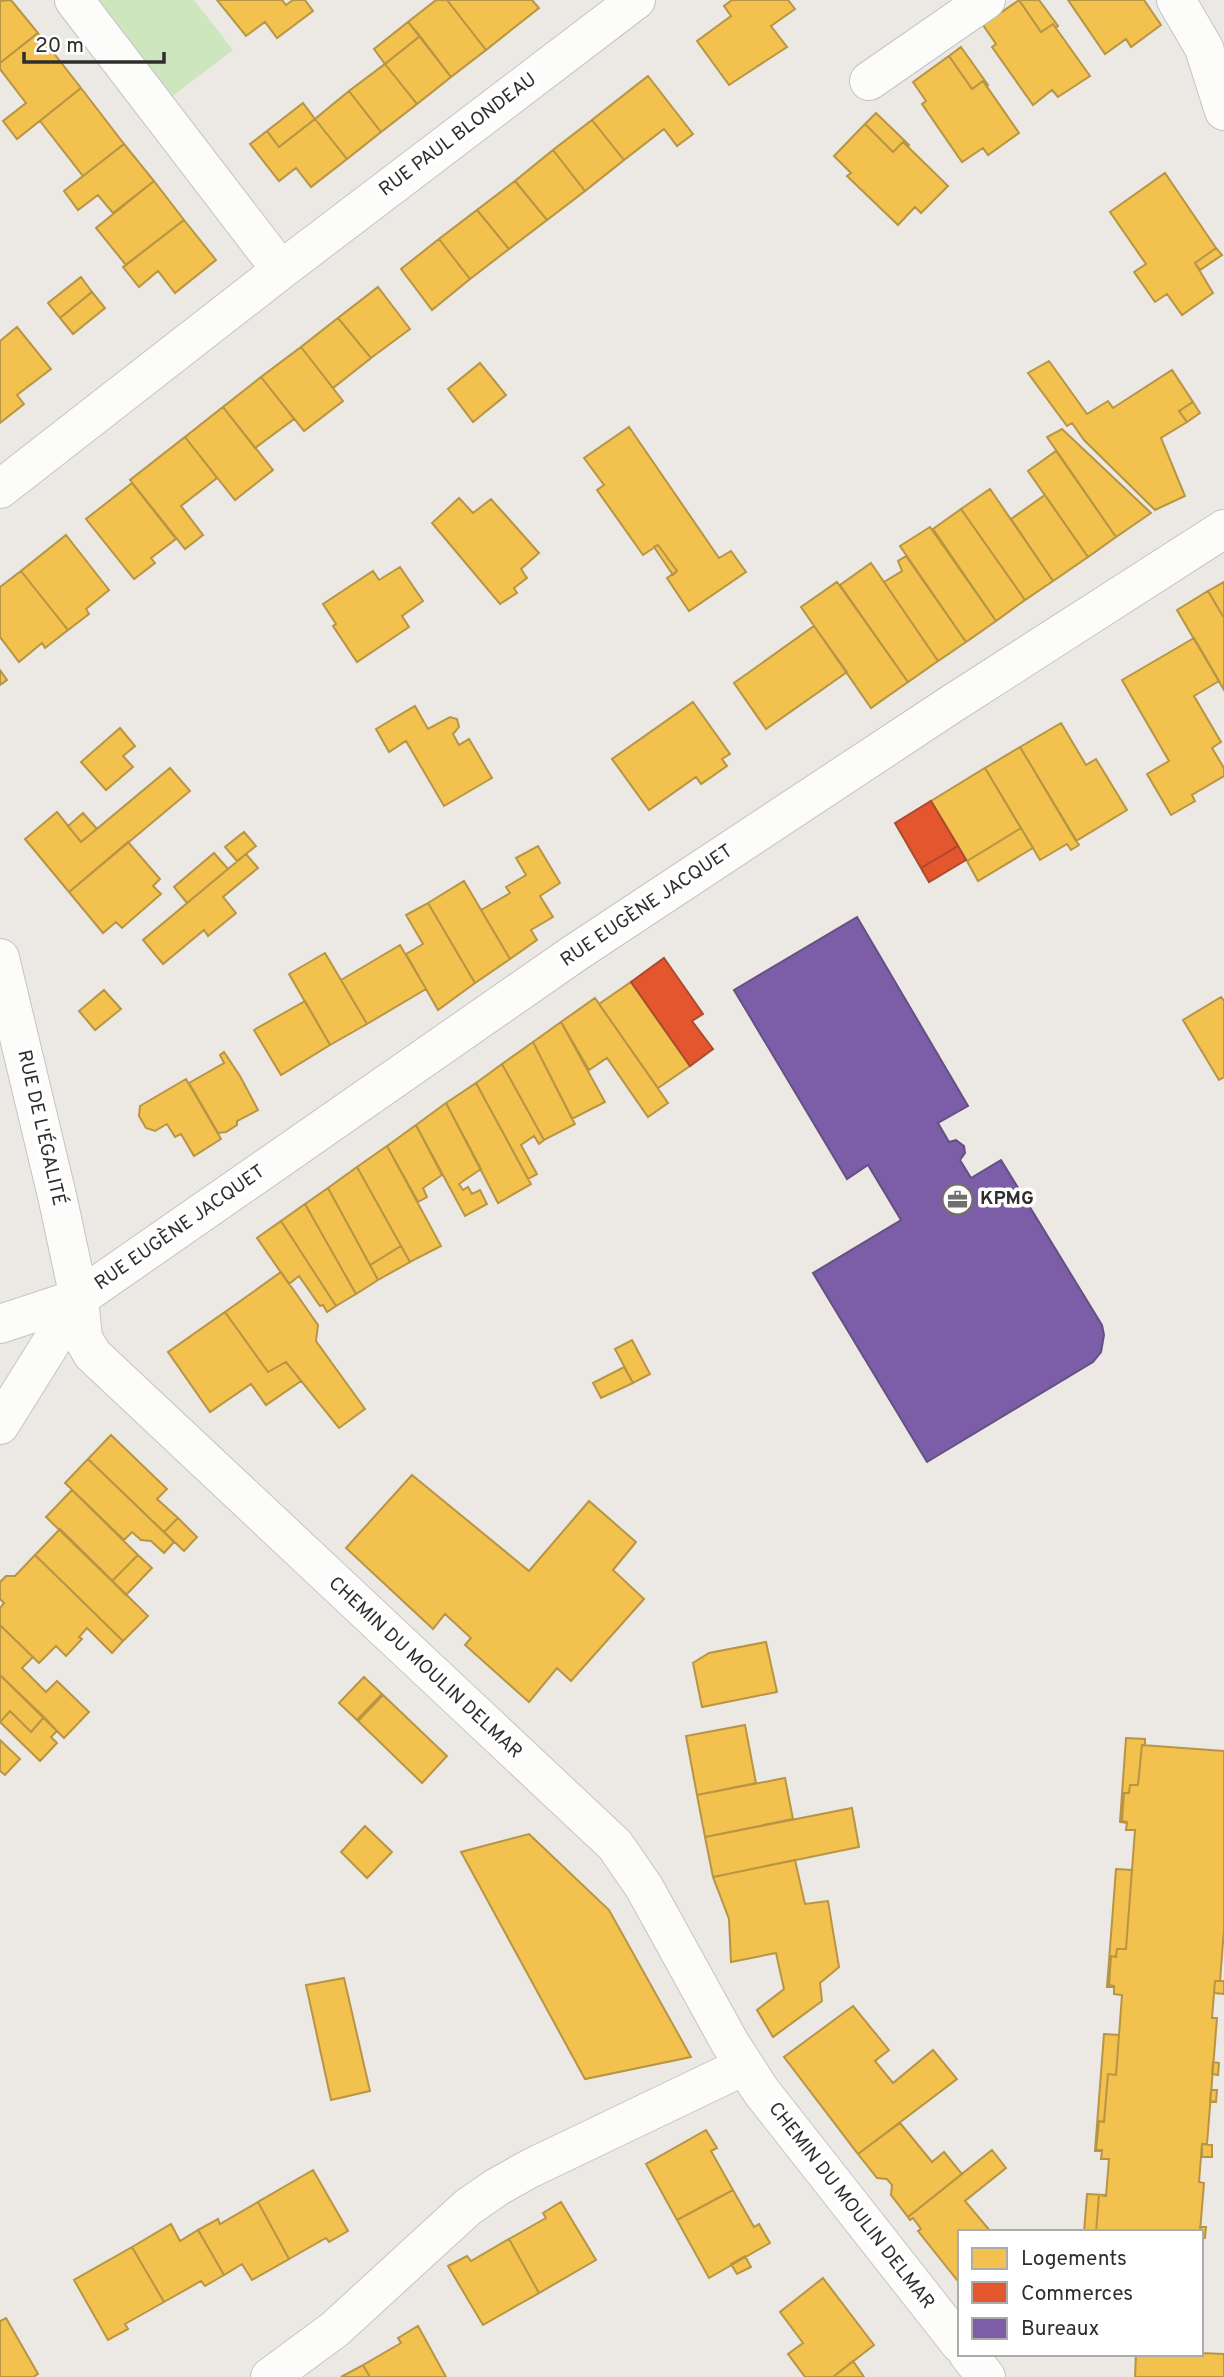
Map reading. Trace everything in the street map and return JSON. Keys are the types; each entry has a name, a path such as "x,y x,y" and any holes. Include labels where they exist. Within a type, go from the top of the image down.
{"street":[{"path":"74,0 281,270"},
{"name":"RUE PAUL BLONDEAU","path":"0,489 281,270 636,0"},
{"path":"869,81 986,0"},
{"path":"1175,0 1204,48 1224,111"},
{"name":"RUE EUGÈNE JACQUET","path":"79,1298 575,953 950,705 1224,529"},
{"name":"RUE DE L'ÉGALITÉ","path":"0,958 79,1298"},
{"path":"0,1324 79,1298"},
{"path":"0,1425 79,1298"},
{"name":"CHEMIN DU MOULIN DELMAR","path":"79,1298 83,1338 92,1354 615,1845 644,1887 744,2066 761,2091 958,2341"},
{"path":"270,2377 335,2329 441,2230 497,2187 531,2168 744,2066"},
{"path":"970,2356 986,2377"}],"green space":[{"path":"96,0 194,0 233,50 170,98"}],"building: Logements":[{"path":"11,0 38,33 0,63 0,1"},
{"path":"217,0 282,0 286,5 293,0 305,0 313,11 277,38 265,22 246,36"},
{"path":"436,0 447,0 486,50 451,77 408,22"},
{"path":"447,0 532,0 539,8 486,50"},
{"path":"732,0 788,0 795,9 771,26 787,47 729,85 697,41 731,16 724,6"},
{"path":"1019,0 1041,32 1053,24 1090,76 1058,97 1052,90 1033,105 992,47 996,44 983,25"},
{"path":"1019,0 1039,0 1058,26 1056,28 1053,24 1041,32"},
{"path":"1068,0 1144,0 1161,25 1131,47 1126,39 1105,54"},
{"path":"408,22 420,36 385,64 374,49"},
{"path":"38,33 81,88 17,139 3,121 26,103 0,69 0,63"},
{"path":"420,36 451,77 417,104 385,64"},
{"path":"961,47 987,87 983,81 972,89 949,56"},
{"path":"949,56 972,89 983,81 1019,133 988,155 983,148 962,162 922,104 926,101 913,82"},
{"path":"385,64 417,104 381,132 349,91"},
{"path":"648,76 693,134 677,146 664,129 624,160 592,120"},
{"path":"81,88 124,144 83,176 40,121"},
{"path":"349,91 381,132 347,159 315,119"},
{"path":"303,103 315,119 279,147 267,131"},
{"path":"876,113 908,147 903,142 893,152 865,124"},
{"path":"315,119 347,159 311,187 296,168 279,181 250,144 267,131 279,147"},
{"path":"592,120 624,160 585,191 553,150"},
{"path":"865,124 893,152 903,142 948,186 921,213 915,207 898,225 847,176 851,173 834,156"},
{"path":"124,144 154,181 113,213 98,195 78,210 64,191"},
{"path":"553,150 585,191 547,220 515,181"},
{"path":"1165,173 1216,248 1195,263 1213,293 1182,315 1167,294 1155,302 1134,272 1146,264 1110,212"},
{"path":"154,181 184,220 126,265 96,228"},
{"path":"515,181 547,220 509,249 477,210"},
{"path":"477,210 509,249 470,279 439,239"},
{"path":"184,220 216,260 175,293 158,271 139,287 123,267"},
{"path":"439,239 470,279 432,310 401,269"},
{"path":"1216,248 1222,255 1200,270 1195,263"},
{"path":"81,277 92,292 60,318 48,303"},
{"path":"378,287 410,329 371,358 338,318"},
{"path":"92,292 105,308 73,334 60,318"},
{"path":"338,318 371,358 333,388 301,347"},
{"path":"17,327 51,369 17,395 24,404 0,423 0,341"},
{"path":"301,347 343,401 304,431 261,377"},
{"path":"1049,361 1087,414 1108,401 1113,408 1172,370 1193,402 1179,411 1187,422 1161,438 1185,496 1155,510 1084,440 1072,423 1067,426 1028,373"},
{"path":"480,363 506,395 473,422 448,389"},
{"path":"261,377 294,419 255,448 223,407"},
{"path":"1193,402 1200,413 1187,422 1179,411"},
{"path":"223,407 273,470 235,500 185,437"},
{"path":"629,427 719,558 731,551 746,572 689,611 667,578 677,571 658,545 643,555 597,490 604,485 584,458"},
{"path":"1062,429 1151,513 1116,537 1047,437"},
{"path":"185,437 217,478 181,506 203,535 185,549 130,480"},
{"path":"1056,451 1116,537 1088,557 1028,471"},
{"path":"132,483 176,539 151,558 155,563 134,579 86,519"},
{"path":"990,489 1053,581 1025,600 961,509"},
{"path":"1045,495 1088,557 1053,581 1011,519"},
{"path":"459,498 473,513 491,499 539,553 521,569 527,578 514,588 517,593 500,604 432,523"},
{"path":"961,509 1025,600 996,621 933,529"},
{"path":"930,527 996,621 966,642 900,546"},
{"path":"66,535 109,590 86,609 89,614 68,630 21,571"},
{"path":"658,545 677,571 673,575 654,547"},
{"path":"906,556 966,642 938,661 884,582 902,571 898,561"},
{"path":"871,563 938,661 908,682 840,585"},
{"path":"400,567 423,601 402,616 409,627 357,662 333,626 336,624 323,604 373,571 379,580"},
{"path":"21,571 68,630 45,648 42,643 19,662 0,637 0,587"},
{"path":"837,582 908,682 871,708 801,607"},
{"path":"1224,582 1224,618 1208,591"},
{"path":"1208,591 1224,618 1224,690 1177,610"},
{"path":"814,626 847,672 766,729 734,683"},
{"path":"1194,638 1219,681 1194,696 1221,742 1212,748 1224,768 1224,776 1192,795 1195,801 1171,815 1147,774 1169,761 1122,680"},
{"path":"0,670 7,680 0,685"},
{"path":"693,702 730,754 722,759 727,766 701,784 696,777 649,810 612,759"},
{"path":"415,706 428,729 450,717 457,719 459,727 453,734 459,745 469,739 492,778 444,806 406,741 389,752 376,729"},
{"path":"1061,723 1086,765 1096,759 1127,810 1076,841 1020,747"},
{"path":"120,728 135,746 123,756 133,767 106,790 81,762"},
{"path":"1020,747 1079,845 1071,850 1067,844 1040,860 985,768"},
{"path":"170,768 190,791 69,892 25,839 57,812 81,842"},
{"path":"985,768 1021,828 967,861 931,801"},
{"path":"83,813 97,829 81,842 68,826"},
{"path":"1021,828 1033,848 978,881 967,861"},
{"path":"244,832 256,846 237,861 225,847"},
{"path":"128,842 160,879 153,886 161,894 122,928 116,922 103,933 69,892"},
{"path":"538,846 560,883 540,896 553,917 531,930 537,940 510,959 481,910 510,893 506,887 526,875 516,858"},
{"path":"214,853 228,869 187,903 174,887"},
{"path":"246,854 258,868 223,897 236,913 208,936 204,930 163,964 143,940"},
{"path":"464,881 510,959 475,983 428,903"},
{"path":"428,903 475,983 438,1010 406,954 423,944 406,915"},
{"path":"400,945 426,989 367,1024 341,980"},
{"path":"325,953 367,1024 330,1045 289,974"},
{"path":"631,982 690,1066 658,1088 599,1004"},
{"path":"104,990 121,1009 95,1030 79,1011"},
{"path":"1221,997 1224,1001 1224,1077 1219,1080 1183,1020"},
{"path":"595,998 668,1103 648,1117 607,1058 589,1070 561,1022"},
{"path":"305,1001 330,1045 281,1075 254,1030"},
{"path":"561,1022 605,1102 572,1119 533,1042"},
{"path":"533,1042 575,1124 544,1140 502,1064"},
{"path":"224,1052 258,1110 237,1121 237,1125 226,1132 218,1133 189,1083 224,1063 220,1055"},
{"path":"502,1064 544,1140 539,1144 534,1136 521,1145 537,1174 528,1179 476,1083"},
{"path":"186,1079 221,1139 194,1156 181,1134 175,1137 167,1124 155,1131 146,1128 139,1116 140,1106"},
{"path":"476,1083 531,1184 498,1203 446,1103"},
{"path":"446,1103 481,1169 459,1184 463,1190 468,1187 472,1194 480,1190 487,1204 465,1216 416,1125"},
{"path":"416,1125 442,1175 423,1188 427,1197 418,1202 387,1146"},
{"path":"387,1146 441,1246 410,1262 357,1167"},
{"path":"357,1167 401,1246 370,1265 328,1188"},
{"path":"328,1188 378,1280 356,1294 305,1204"},
{"path":"305,1204 356,1294 336,1306 281,1221"},
{"path":"281,1221 336,1306 327,1312 299,1276 289,1284 257,1238"},
{"path":"401,1246 410,1262 378,1280 370,1265"},
{"path":"281,1272 318,1325 316,1341 365,1409 339,1428 286,1362 268,1372 225,1312"},
{"path":"225,1312 268,1372 286,1362 301,1381 266,1405 251,1384 210,1412 168,1352"},
{"path":"632,1340 650,1374 633,1383 615,1349"},
{"path":"624,1367 633,1383 601,1398 593,1383"},
{"path":"111,1435 167,1489 157,1499 178,1518 164,1532 88,1459"},
{"path":"88,1459 174,1542 164,1553 151,1541 141,1540 132,1532 124,1540 65,1483"},
{"path":"412,1475 529,1571 589,1501 636,1542 613,1570 644,1599 571,1681 557,1668 529,1702 465,1645 471,1638 445,1614 433,1629 346,1548"},
{"path":"72,1490 138,1555 112,1581 46,1517"},
{"path":"178,1518 197,1537 184,1551 164,1532"},
{"path":"60,1529 148,1616 123,1641 35,1555"},
{"path":"35,1555 123,1641 112,1653 87,1628 79,1637 82,1639 66,1656 56,1646 39,1663 0,1625 0,1608 4,1603 0,1599 0,1582 6,1576 15,1576"},
{"path":"138,1555 152,1568 126,1595 112,1581"},
{"path":"0,1625 33,1657 22,1668 46,1692 57,1681 89,1712 64,1738 0,1675"},
{"path":"766,1642 777,1692 702,1707 693,1663 709,1653"},
{"path":"0,1675 44,1717 31,1732 10,1711 0,1722"},
{"path":"364,1677 382,1694 357,1720 339,1703"},
{"path":"383,1695 447,1756 422,1783 358,1721"},
{"path":"10,1711 31,1732 44,1717 57,1731 51,1737 57,1743 40,1761 0,1722"},
{"path":"745,1725 756,1783 697,1795 686,1736"},
{"path":"1126,1738 1145,1739 1138,1785 1130,1785 1129,1793 1124,1793 1122,1821 1127,1823 1120,1822"},
{"path":"0,1740 20,1759 5,1775 0,1771"},
{"path":"1142,1745 1224,1751 1224,1929 1220,1981 1215,1981 1212,2018 1217,2018 1207,2144 1202,2144 1199,2182 1204,2183 1200,2230 1096,2230 1099,2195 1106,2196 1109,2159 1101,2159 1102,2150 1096,2150 1099,2121 1104,2122 1108,2074 1116,2075 1122,1995 1114,1994 1114,1986 1109,1985 1111,1956 1116,1957 1117,1949 1126,1949 1135,1830 1126,1830 1127,1822 1122,1821 1124,1793 1129,1793 1130,1785 1138,1785"},
{"path":"785,1778 793,1819 705,1837 697,1795"},
{"path":"852,1808 859,1847 713,1877 705,1837"},
{"path":"365,1826 392,1852 367,1878 341,1852"},
{"path":"529,1834 609,1910 691,2057 585,2079 461,1852"},
{"path":"795,1860 805,1904 828,1901 839,1967 820,1983 822,2001 773,2037 757,2010 784,1989 776,1953 731,1962 729,1919 713,1877"},
{"path":"1116,1869 1132,1870 1126,1949 1117,1949 1116,1957 1111,1956 1109,1985 1114,1987 1107,1987"},
{"path":"344,1978 370,2091 331,2100 306,1985"},
{"path":"1215,1981 1224,1981 1224,1994 1214,1993"},
{"path":"853,2006 889,2050 875,2061 893,2083 933,2050 957,2079 858,2154 784,2057"},
{"path":"1104,2034 1119,2035 1116,2075 1108,2074 1104,2122 1099,2121 1096,2150 1102,2151 1095,2151"},
{"path":"1213,2062 1219,2063 1218,2075 1212,2074"},
{"path":"1211,2090 1217,2090 1216,2102 1210,2101"},
{"path":"900,2123 932,2162 944,2152 962,2174 908,2217 891,2195 892,2185 887,2179 877,2178 858,2154"},
{"path":"706,2130 717,2148 711,2151 733,2190 677,2220 646,2164"},
{"path":"1202,2144 1212,2145 1212,2157 1202,2157"},
{"path":"992,2150 1006,2168 965,2201 989,2230 958,2230 957,2280 918,2231 921,2229 913,2218 910,2220 908,2217"},
{"path":"313,2170 348,2231 329,2242 326,2238 289,2259 258,2202"},
{"path":"733,2190 754,2227 759,2224 770,2243 709,2278 677,2220"},
{"path":"1087,2194 1106,2195 1099,2195 1096,2230 1084,2230"},
{"path":"258,2202 289,2259 252,2280 242,2264 224,2275 198,2230 218,2219 220,2224"},
{"path":"561,2202 596,2260 539,2293 509,2239 546,2218 543,2213"},
{"path":"171,2224 180,2241 198,2230 224,2275 205,2286 201,2281 164,2302 132,2247"},
{"path":"1200,2227 1206,2227 1205,2238 1203,2230"},
{"path":"509,2239 539,2293 483,2325 448,2266 467,2256 471,2261"},
{"path":"132,2247 164,2302 125,2324 128,2329 108,2340 74,2280"},
{"path":"745,2256 751,2267 737,2274 731,2264"},
{"path":"823,2278 874,2345 833,2377 805,2377 788,2354 803,2343 780,2312"},
{"path":"6,2318 38,2374 33,2377 0,2377 0,2321"},
{"path":"418,2326 446,2377 370,2377 363,2365 401,2343 398,2338"},
{"path":"1224,2354 1224,2377 1135,2377 1136,2356"},
{"path":"853,2361 864,2377 833,2377"},
{"path":"363,2365 370,2377 341,2377"}],"building: Commerces":[{"path":"931,801 958,846 921,868 895,823"},
{"path":"958,846 966,860 929,882 921,868"},
{"path":"664,958 703,1014 692,1021 713,1049 690,1066 631,982"}],"building: Bureaux":[{"name":"KPMG","path":"857,917 968,1106 938,1123 949,1142 956,1140 964,1146 965,1153 960,1160 971,1178 1001,1160 1102,1325 1104,1335 1101,1352 1093,1362 927,1462 813,1273 901,1220 868,1165 847,1179 734,990"}],"place":[{"name":"KPMG","path":"957,1199"}]}
